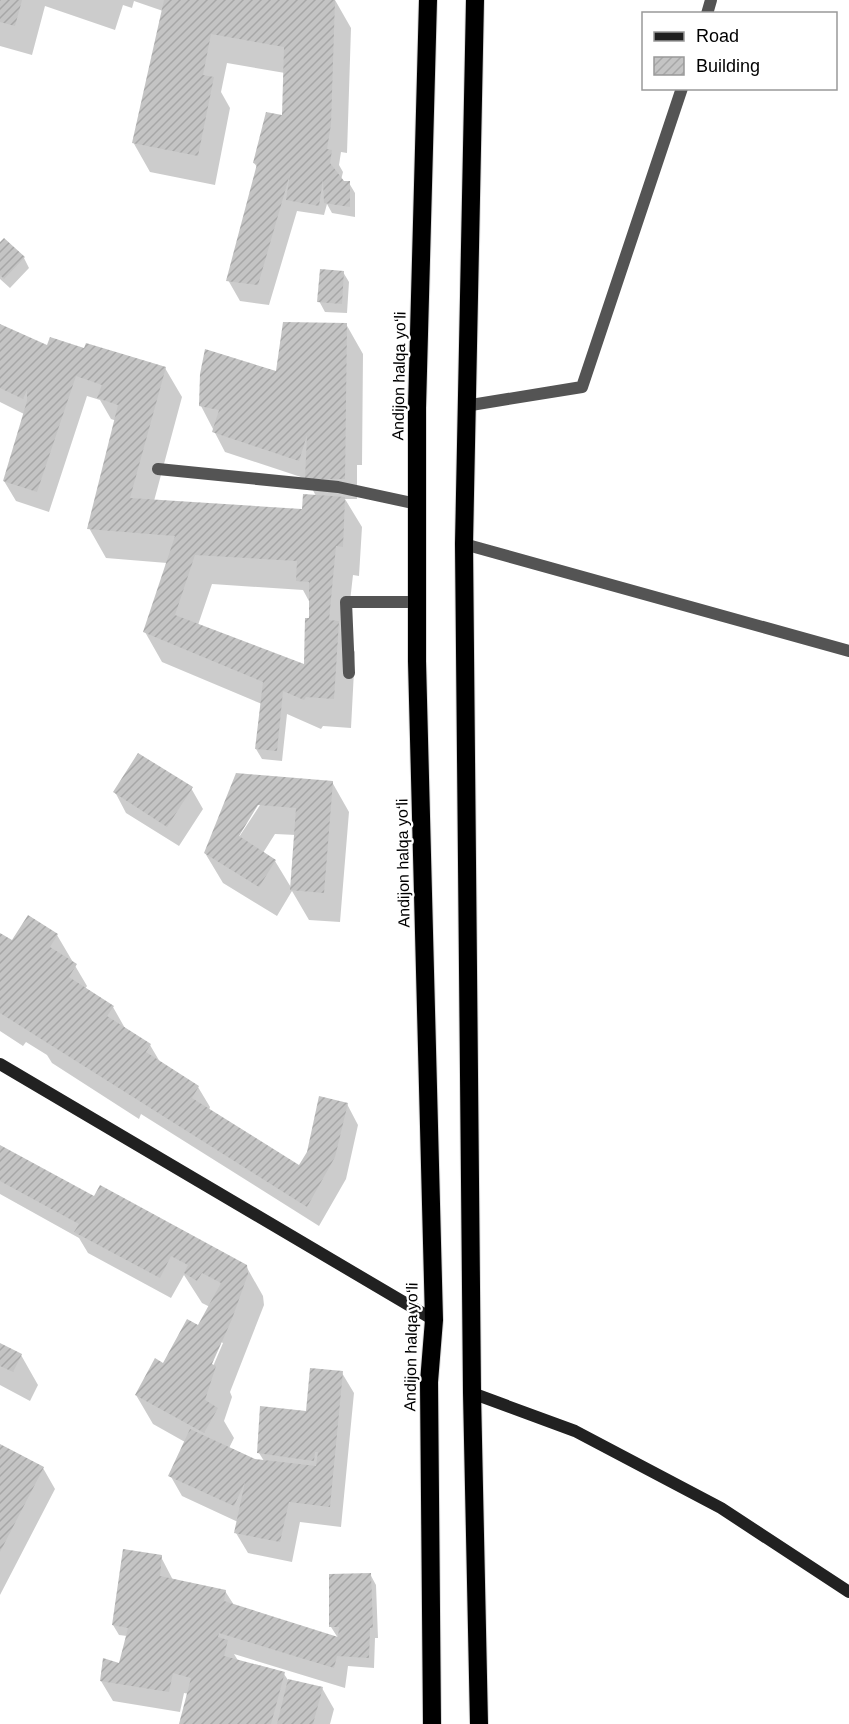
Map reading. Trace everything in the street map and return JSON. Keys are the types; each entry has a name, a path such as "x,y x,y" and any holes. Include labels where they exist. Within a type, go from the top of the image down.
{"highway":[{"name":"Andijon halqa yo‘li","path":"428,0 417,408 417,602 434,1320 429,1382 432,1724"},
{"path":"475,0 464,544 472,1393 479,1724"}],"street":[{"path":"465,406 582,387 681,90"},
{"path":"158,469 338,488 417,504"},
{"path":"464,544 849,651"},
{"path":"349,673 346,602 417,602"},
{"path":"0,1064 434,1320"},
{"path":"472,1393 576,1431 721,1508 849,1592"}],"building":[{"path":"0,0 22,0 15,26 0,22"},
{"path":"164,0 335,0 331,124 327,149 332,150 330,163 344,181 350,181 350,207 324,203 323,179 319,206 286,200 290,174 258,285 226,281 257,164 253,163 266,112 282,115 284,47 211,34 203,75 214,77 198,156 132,143"},
{"path":"4,238 25,257 4,279 0,275 0,242"},
{"path":"320,269 344,271 342,304 317,302"},
{"path":"283,322 347,323 345,479 305,479 307,435 299,461 212,432 219,410 199,406 200,374 205,349 276,371"},
{"path":"0,324 47,345 50,337 84,348 86,343 166,367 130,498 302,509 303,494 345,497 343,547 336,546 329,620 339,621 334,699 306,697 304,700 283,691 277,751 255,749 263,682 143,632 175,536 87,529 118,405 97,398 102,385 76,376 37,492 3,481 27,401 27,390 23,399 0,388","holes":["195,555 297,561 296,581 309,582 309,618 305,618 304,664 175,615"]},
{"path":"138,753 193,787 167,827 113,792"},
{"path":"236,773 333,781 324,893 290,890 296,808 258,805 239,836 276,860 259,887 204,853"},
{"path":"28,915 58,934 50,947 77,964 69,977 114,1006 107,1016 151,1044 146,1052 199,1086 192,1098 299,1165 307,1152 319,1096 348,1103 335,1157 307,1207 0,1013 0,933 12,940"},
{"path":"0,1145 94,1196 100,1185 247,1265 248,1274 232,1319 212,1364 216,1366 205,1400 218,1408 204,1433 135,1395 155,1358 163,1363 187,1319 198,1325 221,1283 202,1273 197,1281 184,1273 188,1265 171,1256 160,1278 74,1232 79,1224 0,1181"},
{"path":"0,1343 22,1354 13,1372 0,1366"},
{"path":"310,1368 343,1371 330,1507 289,1502 280,1542 234,1533 245,1482 234,1506 168,1476 190,1429 255,1459 316,1466 318,1452 315,1452 314,1461 257,1453 260,1406 306,1411"},
{"path":"0,1444 44,1467 0,1552"},
{"path":"123,1549 162,1555 160,1576 226,1590 224,1601 338,1637 339,1627 329,1627 329,1574 371,1573 373,1628 370,1628 369,1658 337,1656 334,1668 219,1633 218,1637 228,1640 224,1656 285,1672 271,1724 179,1724 191,1678 173,1673 169,1692 100,1681 103,1658 119,1663 128,1628 112,1625"},
{"path":"288,1679 323,1687 313,1724 277,1724"}]}
